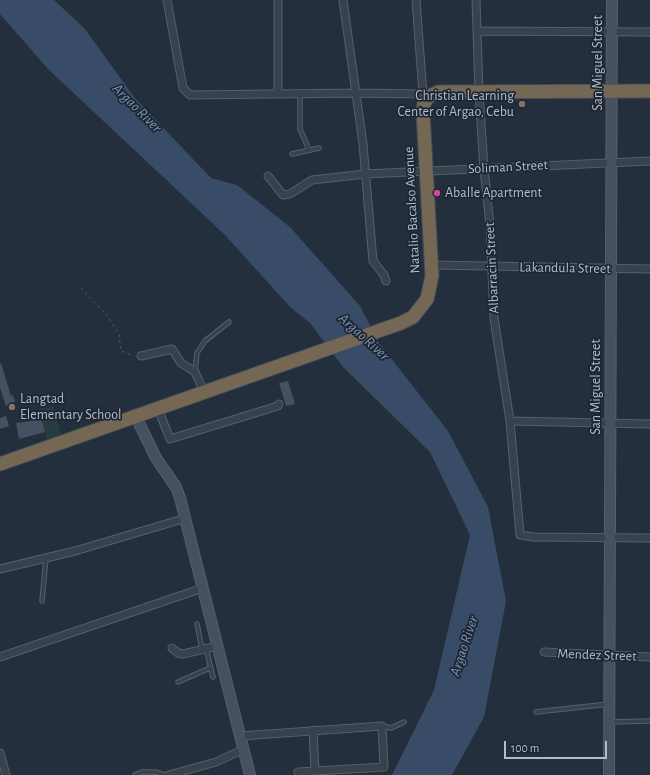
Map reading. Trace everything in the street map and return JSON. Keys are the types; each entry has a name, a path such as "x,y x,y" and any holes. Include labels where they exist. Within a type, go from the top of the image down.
{"highway":[{"path":"425,96 438,92 650,91"},
{"name":"Natalio Bacalso Avenue","path":"0,464 400,323 412,316 427,299 431,288 432,265 423,112 425,96"}],"main road":[{"name":"San Miguel Street","path":"609,775 612,0"},
{"path":"136,417 156,458 176,487 186,518 250,775"}],"street":[{"path":"167,0 183,88 190,95 356,93 425,96 416,0"},
{"path":"278,0 278,94"},
{"path":"343,0 356,93 373,261 384,275 386,281"},
{"name":"Albarracin Street","path":"476,0 479,92 492,266 494,318 510,421 520,535 534,537 610,537"},
{"path":"477,31 650,32"},
{"name":"Soliman Street","path":"268,176 283,195 290,194 312,180 365,174 611,164 650,161"},
{"name":"Lakandula Street","path":"432,265 650,269"},
{"path":"141,356 172,349 181,362 195,372 204,392"},
{"path":"158,409 170,439 278,406 279,404"},
{"path":"510,421 650,424"},
{"path":"0,569 46,558 186,518"},
{"path":"610,537 650,538"},
{"path":"0,658 203,588"},
{"path":"172,648 178,653 183,654 218,646"},
{"name":"Mendez Street","path":"544,652 650,657"},
{"path":"241,736 382,726 384,767 298,772"},
{"path":"313,730 314,771"},
{"path":"169,775 216,762 244,749"},
{"path":"0,753 6,775"}],"lane":[{"path":"300,93 300,129 309,150"},
{"path":"292,154 319,148"},
{"path":"195,372 197,353 205,341 229,322"},
{"path":"42,601 46,558"},
{"path":"197,624 213,676"},
{"path":"178,682 210,668"},
{"path":"536,712 610,704"},
{"path":"610,722 650,721"},
{"path":"382,726 391,728 404,722"},
{"path":"135,775 142,772 155,772 165,775"}],"path":[{"path":"80,288 105,313 119,334 121,351 132,356 141,356"}],"green space":[{"path":"54,406 61,436 47,440 40,409"}],"water":[{"name":"Argao River","path":"0,0 54,0 85,29 134,97 211,178 237,185 290,227 360,306 379,343 448,431 488,507 506,601 484,717 452,775 392,775 434,690 470,535 430,452 343,367 310,323 291,308 225,235 48,69 0,14"}],"building":[{"path":"0,363 11,396 13,395 15,402 6,406 0,388"},
{"path":"288,381 295,404 286,406 279,383"},
{"path":"6,416 9,426 0,429 0,418"},
{"path":"41,417 45,432 19,439 16,423 31,421"}],"place":[{"name":"Christian Learning Center of Argao, Cebu","path":"522,104"},
{"name":"Aballe Apartment","path":"437,193"},
{"name":"Langtad Elementary School","path":"12,407"}]}
